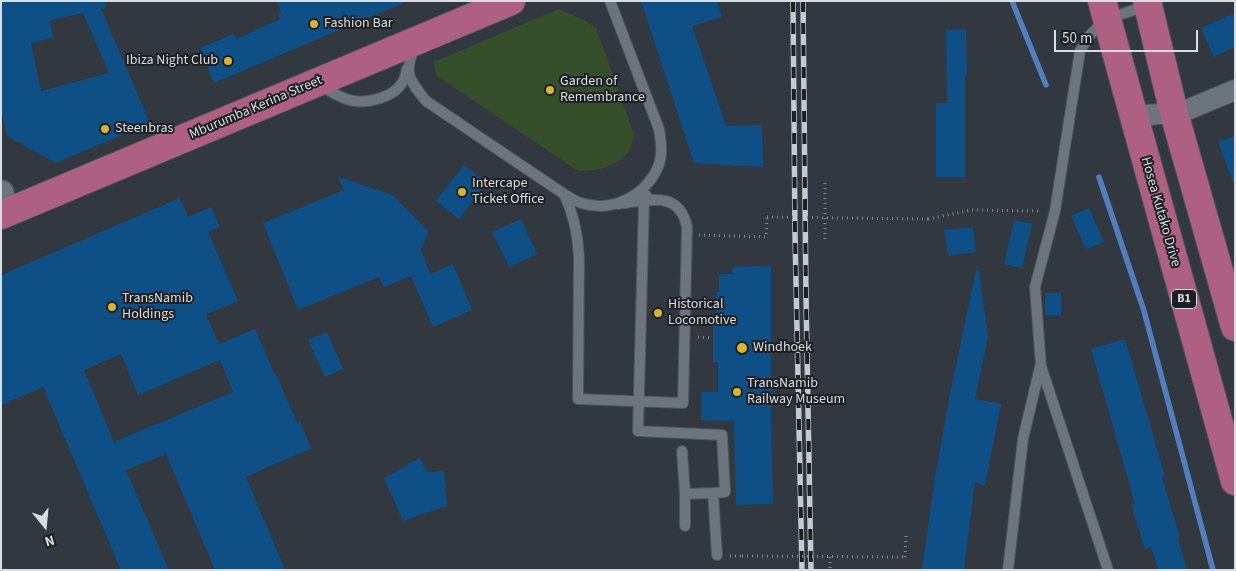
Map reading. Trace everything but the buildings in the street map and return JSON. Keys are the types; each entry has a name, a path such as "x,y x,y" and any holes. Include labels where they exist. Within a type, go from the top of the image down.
{"main road":[{"name":"Mburumba Kerina Street","path":"3,207 316,82 511,1"},
{"path":"1147,4 1174,113 1235,327"},
{"name":"Hosea Kutako Drive","path":"1104,10 1235,481"}],"street":[{"path":"1133,116 1174,113 1187,110 1235,90"}],"lane":[{"path":"610,1 659,129 662,147 658,166 649,182 644,201 638,431 722,435 725,492 684,494"},
{"path":"1108,570 1041,366 1035,287 1055,211 1080,51 1104,10 1147,4"},
{"path":"316,82 329,91 355,101 385,97 396,91 403,82 411,56 419,39"},
{"path":"408,68 414,85 426,101 564,194 581,203 600,206 659,199 675,205 681,211 687,227 683,403 578,399 578,238 573,217 564,194"},
{"path":"618,204 636,195 649,182"},
{"path":"1008,570 1023,439 1041,366"},
{"path":"682,451 685,526"},
{"path":"713,493 717,555"}],"path":[{"path":"825,183 825,242"},
{"path":"686,234 766,237 767,217 928,220 972,210 1055,211"},
{"path":"742,556 904,557 906,536"},
{"path":"830,557 830,570"}],"green space":[{"path":"558,9 584,20 596,28 632,129 633,138 627,154 604,168 578,171 436,75 434,62"}],"waterway":[{"path":"1012,1 1046,85"},
{"path":"1099,177 1144,311 1213,570"}],"railway":[{"path":"793,1 795,234 802,570"},
{"path":"803,1 811,570"}],"place":[{"name":"Fashion Bar","path":"314,24"},
{"name":"Ibiza Night Club","path":"228,61"},
{"name":"Garden of Remembrance","path":"550,90"},
{"name":"Steenbras","path":"105,129"},
{"name":"Intercape Ticket Office","path":"462,192"},
{"name":"TransNamib Holdings","path":"112,307"},
{"name":"Historical Locomotive","path":"658,313"},
{"name":"Windhoek","path":"742,348"},
{"name":"TransNamib Railway Museum","path":"737,392"}]}
